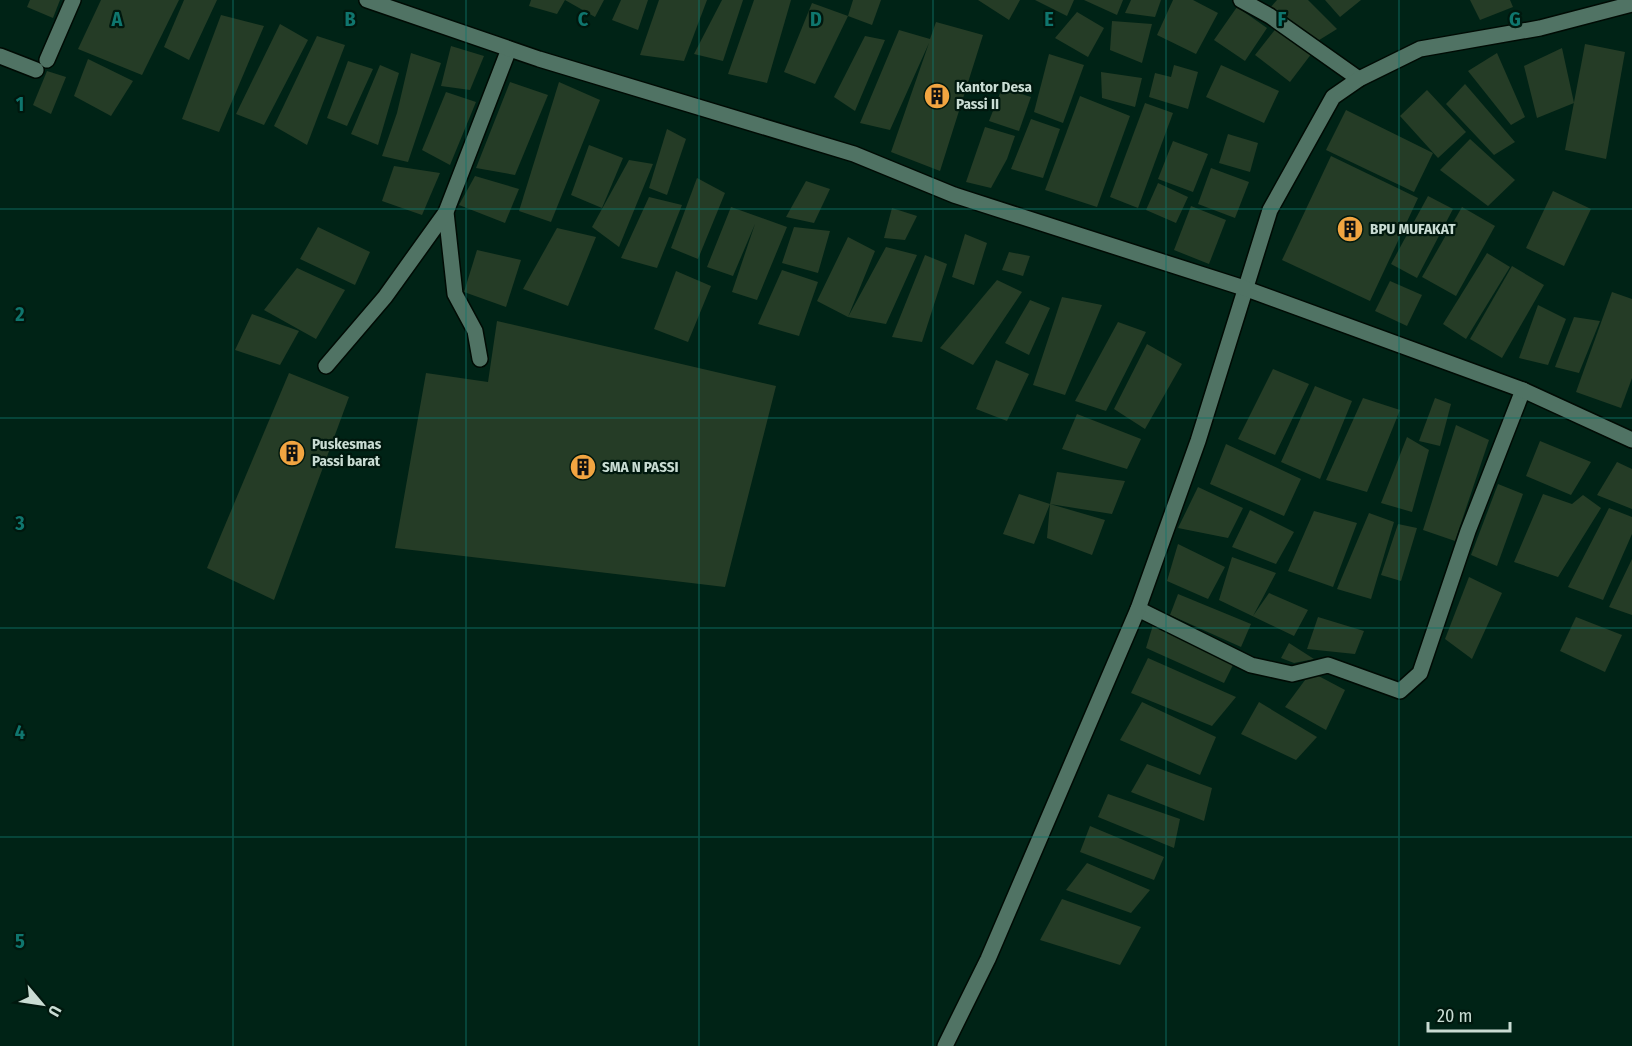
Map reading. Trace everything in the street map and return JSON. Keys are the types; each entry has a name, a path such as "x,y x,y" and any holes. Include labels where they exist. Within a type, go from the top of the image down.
{"street":[{"path":"0,56 42,65 73,0"},
{"path":"367,0 509,49 854,154 954,195 1244,288 1523,390 1632,440"},
{"path":"1241,0 1279,22 1359,79"},
{"path":"945,1046 988,959 1138,609 1198,441 1270,210 1333,98 1359,79 1420,49 1540,28 1632,4"},
{"path":"326,366 386,297 446,212 509,49"},
{"path":"446,212 455,294 475,330 480,359"},
{"path":"1138,609 1251,665 1292,674 1328,665 1400,691 1420,674 1468,531 1523,390"}],"building":[{"path":"30,0 60,0 53,18 27,7"},
{"path":"101,0 179,0 142,75 78,49"},
{"path":"184,0 217,0 189,60 164,47"},
{"path":"531,0 565,0 557,14 529,6"},
{"path":"565,0 604,0 595,17"},
{"path":"621,0 648,0 638,30 612,20"},
{"path":"659,0 707,0 684,61 640,55"},
{"path":"722,0 743,0 723,61 694,54"},
{"path":"754,0 791,0 767,83 728,74"},
{"path":"853,0 881,0 872,25 848,16"},
{"path":"978,0 1020,0 1009,20"},
{"path":"1035,0 1074,0 1067,16"},
{"path":"1084,0 1123,0 1117,15"},
{"path":"1131,0 1161,0 1155,17 1125,13"},
{"path":"1173,0 1193,0 1218,13 1196,54 1157,35"},
{"path":"1277,0 1308,0 1337,29 1316,42 1270,8"},
{"path":"1325,0 1361,0 1340,17"},
{"path":"1470,0 1510,0 1513,7 1480,20"},
{"path":"812,3 848,16 815,84 784,72"},
{"path":"1237,7 1267,28 1245,61 1214,40"},
{"path":"1077,12 1104,28 1088,57 1055,38"},
{"path":"221,15 264,26 219,132 182,119"},
{"path":"1112,21 1152,24 1142,63 1110,50"},
{"name":"Kantor Desa Passi II","path":"936,22 983,35 940,171 891,152 929,43 890,130 860,123 899,30 930,39"},
{"path":"280,24 308,40 264,125 236,114"},
{"path":"1278,26 1312,53 1290,82 1255,55"},
{"path":"317,36 345,45 307,145 274,126"},
{"path":"865,36 885,40 855,111 834,97"},
{"path":"1585,44 1625,52 1606,159 1565,150"},
{"path":"451,46 484,56 470,90 441,86"},
{"path":"1562,48 1574,103 1537,118 1524,66"},
{"path":"411,53 441,63 408,162 382,156 397,113"},
{"path":"1497,53 1525,117 1511,125 1468,71"},
{"path":"1049,54 1084,65 1063,123 1034,112"},
{"path":"88,59 133,81 111,116 74,96"},
{"path":"348,61 373,69 347,126 327,118"},
{"path":"380,65 399,73 378,145 351,134"},
{"path":"1174,65 1198,72 1188,109 1149,97 1155,73 1171,77"},
{"path":"1221,65 1279,91 1264,123 1206,97"},
{"path":"47,71 66,77 51,114 33,105"},
{"path":"1101,72 1142,78 1135,107 1102,98"},
{"path":"510,82 548,95 515,175 476,168"},
{"path":"559,82 600,100 551,222 519,211"},
{"path":"1465,84 1515,142 1494,155 1446,104"},
{"path":"1002,88 1031,97 1019,131 989,121"},
{"path":"1427,90 1466,132 1438,158 1400,116"},
{"path":"446,92 476,102 450,165 422,150"},
{"path":"1080,96 1130,116 1097,207 1045,190"},
{"path":"1145,103 1173,113 1138,208 1110,197"},
{"path":"1346,110 1433,153 1414,192 1326,150"},
{"path":"1031,119 1060,129 1043,178 1011,169"},
{"path":"985,127 1015,136 1007,159 991,188 966,182"},
{"path":"667,129 686,139 667,195 649,188"},
{"path":"1228,134 1258,143 1250,172 1219,163"},
{"path":"1470,139 1515,180 1488,206 1440,170"},
{"path":"1173,141 1208,154 1193,192 1158,179"},
{"path":"589,145 623,158 602,208 571,195"},
{"name":"BPU MUFAKAT","path":"1331,156 1418,198 1370,301 1282,260"},
{"path":"629,160 653,164 619,247 592,227"},
{"path":"394,166 440,173 422,215 382,201"},
{"path":"1211,168 1249,182 1235,218 1198,204"},
{"path":"475,176 519,189 505,223 459,205"},
{"path":"697,178 725,193 698,259 671,248"},
{"path":"806,181 830,189 814,223 786,217"},
{"path":"1158,183 1188,197 1176,223 1146,210"},
{"path":"1553,191 1591,209 1564,266 1526,248"},
{"path":"1428,196 1453,209 1417,278 1391,264"},
{"path":"649,197 682,205 657,268 621,258"},
{"path":"1191,206 1226,220 1209,264 1174,250"},
{"path":"731,207 787,227 757,300 732,292 755,224 733,276 707,267"},
{"path":"1462,207 1495,226 1456,296 1422,277"},
{"path":"892,208 917,216 905,240 884,238"},
{"path":"318,227 370,252 355,285 300,259"},
{"path":"794,227 830,231 818,273 782,263"},
{"path":"557,228 596,237 568,306 523,289"},
{"path":"965,234 987,243 974,285 952,277"},
{"path":"848,237 875,251 848,317 817,301"},
{"path":"886,247 917,255 886,324 848,317"},
{"path":"477,250 521,260 506,307 464,292"},
{"path":"1009,252 1030,256 1023,276 1002,270"},
{"path":"1487,253 1510,267 1466,339 1443,324"},
{"path":"925,255 947,264 922,342 892,337"},
{"path":"1512,266 1544,285 1502,358 1470,339"},
{"path":"297,268 345,290 316,339 264,310"},
{"path":"782,270 818,282 799,336 758,324"},
{"path":"676,271 711,286 688,342 654,329"},
{"path":"997,280 1022,292 973,365 940,348"},
{"path":"1390,281 1422,295 1407,326 1375,311"},
{"path":"1612,292 1632,299 1632,378 1621,408 1576,392"},
{"path":"1062,297 1102,305 1065,395 1033,385"},
{"path":"1030,300 1050,308 1029,355 1005,343"},
{"path":"1538,305 1566,319 1548,365 1519,358"},
{"path":"252,314 299,331 280,365 235,350"},
{"path":"1574,317 1600,321 1579,373 1555,367"},
{"name":"SMA N PASSI","path":"497,321 776,386 725,587 395,548 426,373 488,382"},
{"path":"1118,322 1146,332 1106,411 1075,401"},
{"path":"1147,344 1182,364 1145,429 1114,409"},
{"path":"996,360 1029,374 1007,421 976,409"},
{"path":"1273,369 1309,384 1275,455 1238,439"},
{"name":"Puskesmas Passi barat","path":"289,373 349,397 274,600 207,568"},
{"path":"1315,386 1352,401 1320,479 1281,462"},
{"path":"1363,398 1400,410 1367,492 1326,480"},
{"path":"1435,398 1451,404 1440,446 1419,441"},
{"path":"1077,414 1141,439 1127,469 1062,449"},
{"path":"1456,425 1489,440 1455,541 1423,530"},
{"path":"1407,437 1429,450 1412,512 1381,503"},
{"path":"1540,441 1591,462 1571,495 1526,476"},
{"path":"1226,444 1301,479 1284,516 1210,484"},
{"path":"1617,462 1632,469 1632,509 1597,495"},
{"path":"1057,472 1125,481 1112,514 1050,504"},
{"path":"1498,484 1523,494 1497,566 1471,555"},
{"path":"1198,487 1243,508 1228,538 1178,528"},
{"path":"1019,494 1050,504 1034,544 1003,534"},
{"path":"1543,494 1572,504 1583,495 1601,508 1558,577 1514,562"},
{"path":"1050,504 1105,520 1092,555 1047,538"},
{"path":"1609,508 1632,517 1632,534 1603,600 1568,587"},
{"path":"1250,510 1294,532 1276,564 1232,547"},
{"path":"1314,511 1357,523 1333,587 1288,571"},
{"path":"1369,513 1394,522 1371,599 1337,589"},
{"path":"1398,524 1417,528 1401,581 1381,575"},
{"path":"1178,544 1225,567 1208,599 1167,581"},
{"path":"1232,557 1276,573 1253,616 1269,593 1308,610 1294,636 1219,600"},
{"path":"1632,559 1632,615 1609,607"},
{"path":"1469,577 1502,593 1472,659 1445,639"},
{"path":"1178,594 1251,624 1241,647 1170,615"},
{"path":"1318,617 1364,631 1355,654 1307,649"},
{"path":"1576,617 1622,635 1605,672 1560,651"},
{"path":"1153,625 1233,665 1224,683 1146,648"},
{"path":"1289,643 1314,659 1294,663 1281,658"},
{"path":"1148,658 1236,697 1212,726 1131,693"},
{"path":"1311,672 1345,690 1326,730 1285,707"},
{"path":"1142,702 1216,737 1200,775 1120,740"},
{"path":"1259,702 1317,737 1296,760 1241,734"},
{"path":"1147,764 1212,788 1204,821 1131,792"},
{"path":"1108,794 1180,819 1174,848 1098,817"},
{"path":"1090,826 1164,857 1154,880 1080,852"},
{"path":"1087,863 1150,890 1131,913 1066,890"},
{"path":"1062,899 1141,927 1120,965 1040,940"}],"place":[{"name":"Kantor Desa Passi II","path":"937,96"},
{"name":"BPU MUFAKAT","path":"1350,229"},
{"name":"Puskesmas Passi barat","path":"292,453"},
{"name":"SMA N PASSI","path":"583,467"}]}
